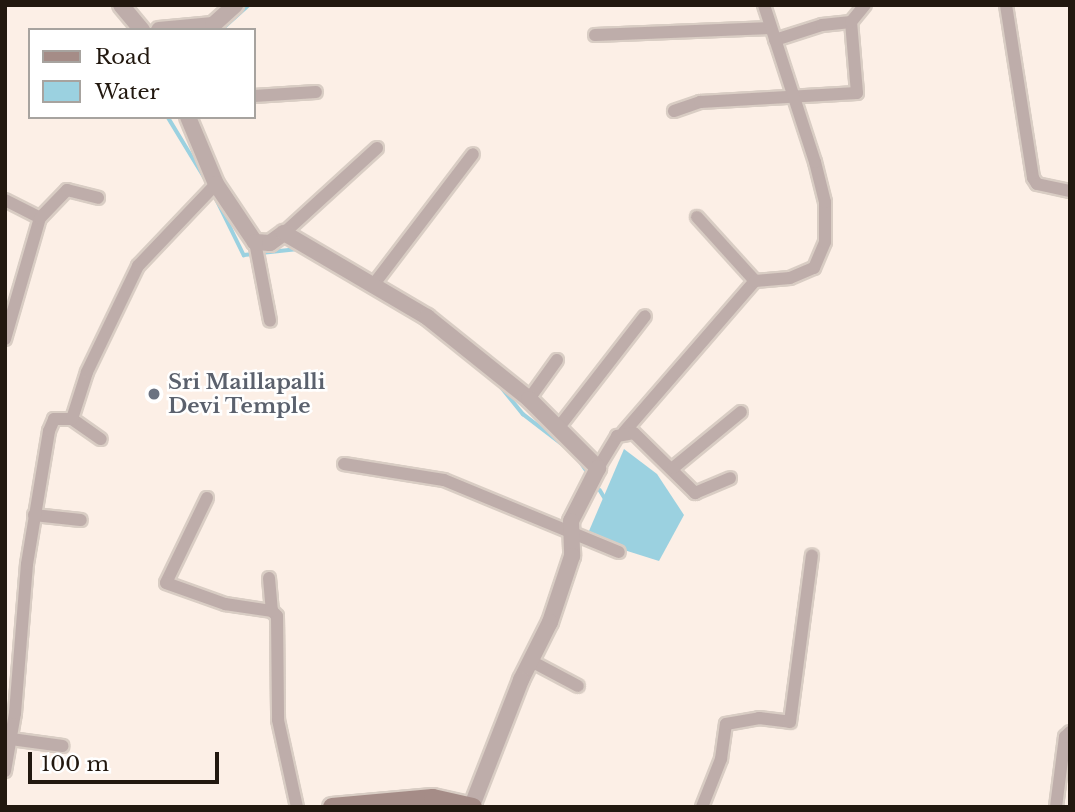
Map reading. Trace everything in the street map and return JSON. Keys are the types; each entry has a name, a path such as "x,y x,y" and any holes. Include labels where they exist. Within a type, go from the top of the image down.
{"main road":[{"path":"332,807 433,798 472,807"}],"street":[{"path":"121,5 140,28"},
{"path":"181,28 213,25 235,5"},
{"path":"472,807 572,556 569,534 571,521 617,436 624,432 755,281 790,278 814,268 825,242 824,202 764,5"},
{"path":"674,111 700,102 857,93 851,22 865,5"},
{"path":"1006,5 1033,178 1037,184 1070,191"},
{"path":"594,35 773,34 851,22"},
{"path":"256,96 316,92"},
{"path":"189,119 216,184 255,242 270,321"},
{"path":"255,242 270,243 284,233 377,148"},
{"path":"374,284 473,155"},
{"path":"72,419 87,372 138,266 216,184"},
{"path":"5,339 40,218 67,190 98,198"},
{"path":"5,200 40,218"},
{"path":"697,217 755,281"},
{"path":"284,233 427,317 529,399 598,468"},
{"path":"559,427 645,316"},
{"path":"529,399 557,360"},
{"path":"673,468 741,412"},
{"path":"5,771 11,739 34,515 49,431 54,419 72,419 101,439"},
{"path":"624,432 634,433 695,492 730,478"},
{"path":"344,464 444,480 569,534 619,552"},
{"path":"206,498 166,583 225,604 272,611"},
{"path":"34,515 81,520"},
{"path":"702,807 721,759 726,724 759,718 790,722 812,555"},
{"path":"268,578 272,611 278,622 278,720 297,807"},
{"path":"531,660 578,686"},
{"path":"1056,807 1065,737 1070,732"},
{"path":"11,739 63,746"}],"water":[{"path":"624,449 657,474 684,515 659,561 586,538"}],"waterway":[{"path":"223,28 249,5"},
{"path":"169,119 205,178"},
{"path":"215,196 244,255 253,254"},
{"path":"261,253 298,249"},
{"path":"416,319 435,333"},
{"path":"498,383 523,414 566,447"},
{"path":"577,457 586,470"},
{"path":"600,490 606,500"}],"place":[{"name":"Sri Maillapalli Devi Temple","path":"154,394"}]}
